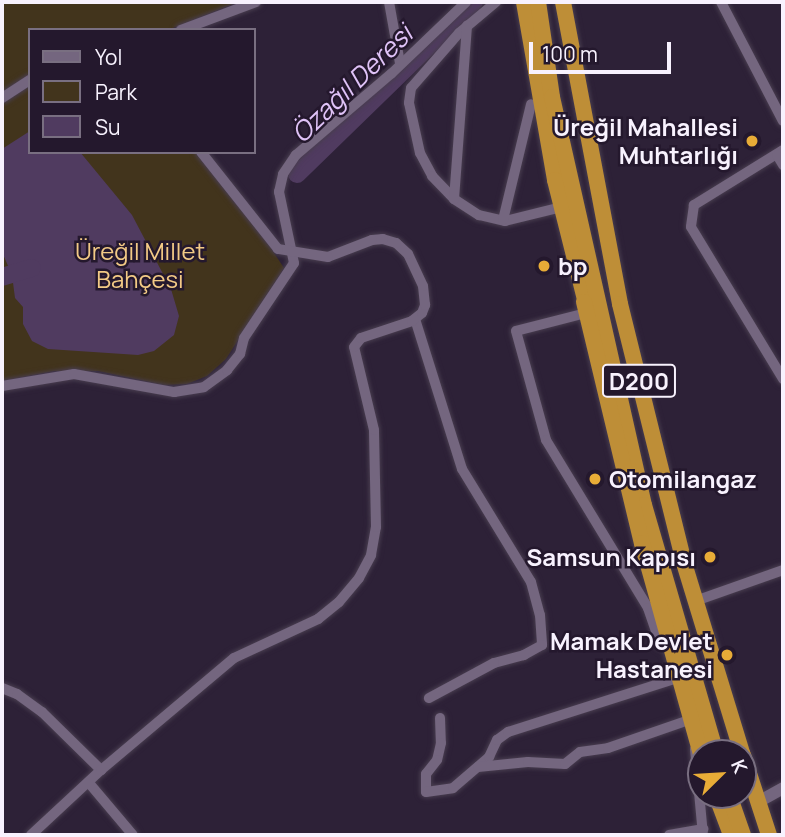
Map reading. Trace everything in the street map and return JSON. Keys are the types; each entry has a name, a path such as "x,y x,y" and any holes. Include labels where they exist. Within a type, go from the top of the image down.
{"highway":[{"path":"524,2 562,207 607,408 695,739"},
{"name":"D200","path":"538,2 552,97 618,395 644,505 712,739"},
{"name":"D200","path":"563,2 620,304 695,601 738,739"},
{"path":"585,307 618,395"},
{"name":"D200","path":"757,799 769,835"},
{"path":"722,809 732,835"},
{"path":"734,809 743,835"}],"street":[{"path":"186,28 256,2"},
{"path":"389,2 400,63"},
{"path":"2,386 74,374 174,392 204,387 227,370 240,354 244,338 294,263 279,192 283,174 296,155 466,2"},
{"path":"496,2 467,25 411,88 409,103 420,153 432,176 454,199 479,215 503,220 562,207"},
{"path":"721,2 783,121"},
{"path":"454,199 467,25"},
{"path":"2,98 28,81"},
{"path":"503,220 531,104"},
{"path":"783,165 780,153 694,205 691,227 783,379"},
{"path":"31,835 101,770 234,658 318,619 339,603 359,578 370,555 376,527 374,430 354,347 361,338 415,319 422,313 425,304 423,286 408,254 396,243 372,240 328,257 293,254 273,245 246,205 203,154"},
{"path":"585,307 516,331 546,440 648,608 661,645"},
{"path":"415,319 462,469 531,582 540,615 542,645 524,655 494,663 429,698"},
{"path":"695,601 783,570"},
{"path":"440,718 442,743 437,760 426,774 426,792 453,788 489,757 497,740 508,732 677,678"},
{"path":"4,692 42,712 101,770"},
{"path":"478,767 528,762 565,764 580,752 691,728 703,832 670,835"},
{"path":"89,783 132,835"},
{"path":"758,802 783,788"}],"green space":[{"path":"2,2 238,2 173,28 28,28 28,76 2,93"},
{"name":"Üreğil Millet Bahçesi","path":"28,87 28,154 199,154 251,218 284,268 226,359 207,376 187,384 164,385 98,371 54,371 2,381 2,103"}],"water":[{"path":"28,132 28,154 82,154 132,215 171,289 179,316 174,335 154,351 138,355 48,349 32,341 23,324 23,307 15,298 12,275 2,252 2,149"}],"waterway":[{"name":"Özağıl Deresi","path":"297,174 474,2"},
{"name":"Özağıl Deresi","path":"2,277 32,268"}],"place":[{"name":"Üreğil Mahallesi Muhtarlığı","path":"752,141"},
{"name":"bp","path":"544,266"},
{"name":"Otomilangaz","path":"595,479"},
{"name":"Samsun Kapısı","path":"710,557"},
{"name":"Mamak Devlet Hastanesi","path":"727,655"}]}
